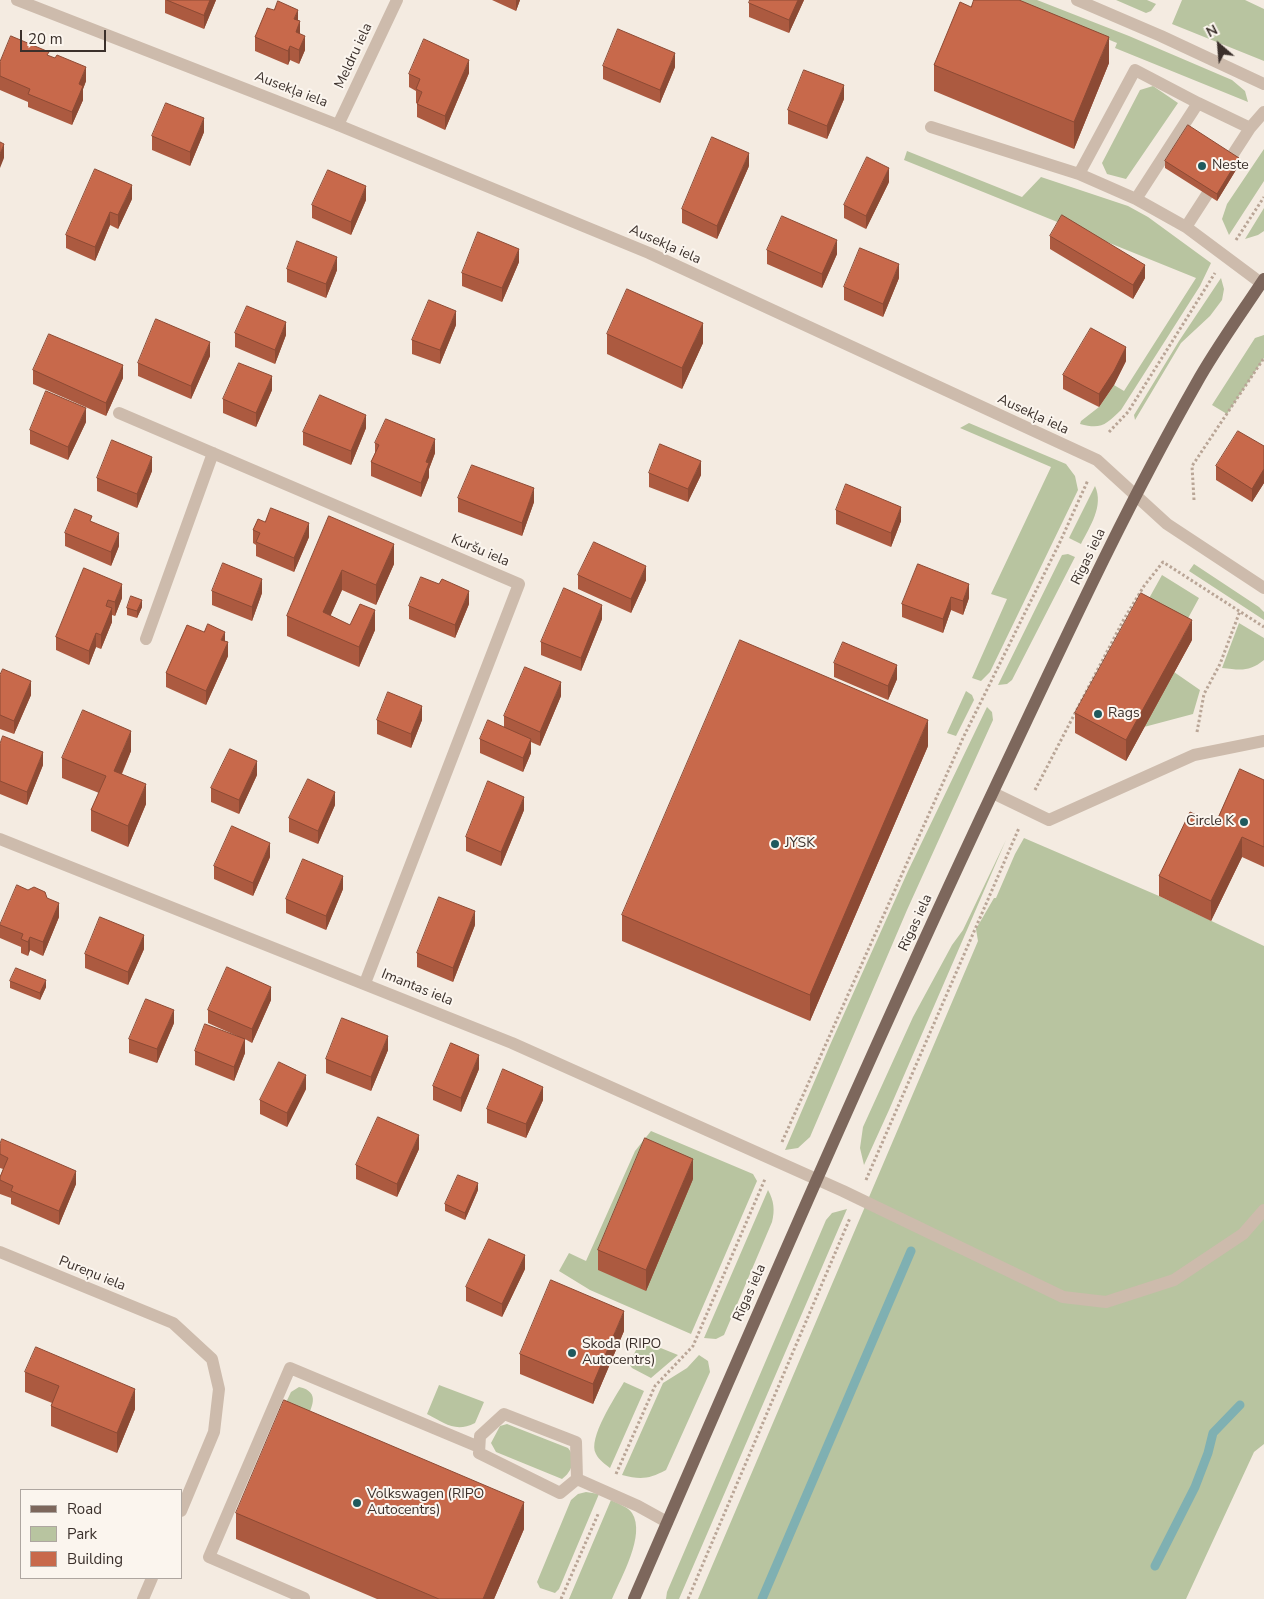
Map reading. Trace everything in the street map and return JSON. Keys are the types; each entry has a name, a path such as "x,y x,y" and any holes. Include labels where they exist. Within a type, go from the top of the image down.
{"main road":[{"name":"Rīgas iela","path":"634,1599 817,1179 993,793 1136,494 1198,380 1263,281"}],"street":[{"name":"Ausekļa iela","path":"17,0 338,125 649,253 1097,460 1167,524 1264,588"},
{"name":"Meldru iela","path":"338,125 397,0"},
{"path":"1076,0 1161,36 1264,84"},
{"path":"1078,174 1135,70 1250,128"},
{"path":"1136,199 1198,103"},
{"path":"1186,227 1250,128 1264,112"},
{"path":"931,126 1078,174 1136,199 1186,227 1263,281"},
{"name":"Kuršu iela","path":"119,413 519,584 365,983"},
{"path":"146,639 213,453"},
{"path":"993,793 1048,820 1194,754 1264,741"},
{"name":"Imantas iela","path":"0,839 512,1043 817,1179 1063,1297 1106,1302 1174,1280 1244,1234 1264,1210"},
{"name":"Pureņu iela","path":"0,1252 173,1323 212,1359 219,1389 214,1432 182,1508"},
{"path":"304,1598 209,1557 290,1368 479,1447"},
{"path":"504,1414 576,1442 577,1478 560,1493 479,1453 480,1436 504,1414"},
{"path":"577,1478 638,1506 667,1522"},
{"path":"143,1599 152,1579"}],"path":[{"path":"1238,236 1264,196"},
{"path":"1109,432 1128,412 1216,271"},
{"path":"1194,500 1192,466 1264,358"},
{"path":"780,1147 963,738 1060,542 1088,479"},
{"path":"1038,783 1124,619 1144,586 1163,562 1264,626"},
{"path":"1194,754 1204,694 1220,664 1240,611"},
{"path":"871,1167 1017,833"},
{"path":"621,1464 655,1386 693,1346 760,1190"},
{"path":"688,1599 852,1212"},
{"path":"561,1599 601,1509"}],"green space":[{"path":"1012,0 1037,0 1129,36 1232,80 1245,91 1248,102 1115,48 1117,43"},
{"path":"1116,0 1147,0 1156,4 1151,11 1146,13"},
{"path":"1182,0 1245,0 1264,9 1264,61 1172,24"},
{"path":"1153,86 1178,103 1126,179 1107,174 1102,163 1140,90"},
{"path":"1264,149 1264,181 1229,235 1222,219 1227,204"},
{"path":"907,151 1022,197 1041,177 1128,206 1148,217 1211,263 1200,286 1121,410 1107,422 1099,426 1080,424 1081,421 1099,407 1114,385 1124,391 1196,278 904,160"},
{"path":"1264,208 1264,231 1245,239"},
{"path":"1221,278 1224,289 1222,300 1210,316 1181,343 1135,420 1134,415 1179,341"},
{"path":"1264,335 1264,358 1227,414 1212,405 1255,338"},
{"path":"969,423 1066,464 1075,476 1078,490 990,672 981,681 972,678 1007,599 991,594 1051,467 960,428"},
{"path":"1095,486 1098,501 1097,508 1092,523 1081,544 1069,538"},
{"path":"1068,554 1075,557 1012,680 1007,684 998,685 1062,555"},
{"path":"1194,564 1259,607 1264,612 1264,620 1189,571"},
{"path":"1162,575 1199,598 1186,622 1147,602"},
{"path":"1239,623 1264,638 1264,660 1254,667 1244,669 1222,668"},
{"path":"1174,672 1200,690 1193,714 1144,727"},
{"path":"966,691 972,695 974,700 956,736 947,733"},
{"path":"987,707 992,712 993,720 907,910 810,1137 798,1148 785,1150 908,871"},
{"path":"1024,838 1159,896 1264,946 1264,1444 1254,1452 1186,1599 698,1599 978,941 976,929 994,898 996,898"},
{"path":"1006,840 864,1165 860,1148 863,1127 913,1017 952,945 963,930"},
{"path":"651,1131 753,1174 757,1181 691,1334 590,1290 559,1271 569,1253 586,1261 635,1151"},
{"path":"768,1190 773,1206 772,1222 724,1335 716,1339 704,1338"},
{"path":"847,1209 679,1599 666,1599 667,1592 826,1220 832,1213"},
{"path":"641,1340 678,1355 651,1378 632,1368 629,1364"},
{"path":"699,1355 708,1361 710,1372 666,1470 645,1478 622,1475 663,1383 687,1368"},
{"path":"624,1382 644,1391 610,1468 596,1454 594,1447 595,1438 609,1407"},
{"path":"439,1385 484,1402 475,1423 462,1427 450,1426 427,1414"},
{"path":"299,1387 306,1389 313,1397 312,1406 305,1423 281,1413 291,1392"},
{"path":"507,1424 568,1448 573,1460 568,1473 562,1479 496,1452 491,1443 500,1426"},
{"path":"586,1492 599,1494 559,1589 555,1593 540,1588 537,1582 571,1500 578,1494"},
{"path":"611,1500 630,1511 636,1522 634,1544 626,1568 612,1599 569,1599"}],"building":[{"path":"167,0 210,0 204,15"},
{"path":"750,0 798,0 789,20 749,3"},
{"path":"974,0 1019,0 1109,37 1074,122 934,65 960,2 971,7"},
{"path":"278,1 298,10 294,19 300,21 296,32 305,36 299,50 290,46 288,51 255,37 267,8 274,10"},
{"path":"618,29 675,53 660,90 603,66"},
{"path":"11,36 49,52 47,55 55,58 57,55 86,67 79,84 83,86 72,112 28,94 30,89 0,76 0,62"},
{"path":"424,39 469,60 445,116 417,104 422,92 416,89 420,79 409,74"},
{"path":"804,70 844,85 827,126 788,110"},
{"path":"166,103 204,118 190,152 152,136"},
{"name":"Neste","path":"1188,125 1239,158 1217,194 1165,161"},
{"path":"712,137 749,153 717,226 682,209"},
{"path":"0,142 4,144 0,154"},
{"path":"867,157 889,168 866,216 844,205"},
{"path":"95,169 132,185 118,215 110,212 95,247 66,235"},
{"path":"328,170 366,186 351,222 312,205"},
{"path":"1062,215 1145,265 1133,285 1050,236"},
{"path":"782,216 837,240 822,274 767,250"},
{"path":"478,232 519,249 502,288 462,273"},
{"path":"297,241 337,257 326,284 287,269"},
{"path":"860,248 899,264 883,304 844,287"},
{"path":"627,289 703,323 682,368 607,334"},
{"path":"429,300 456,311 440,350 412,340"},
{"path":"247,306 286,322 275,350 235,333"},
{"path":"156,319 210,342 191,386 138,363"},
{"path":"1091,328 1126,347 1114,371 1099,394 1063,375"},
{"path":"49,334 123,365 106,403 33,370"},
{"path":"239,363 272,376 256,413 223,399"},
{"path":"46,391 86,408 68,447 30,430"},
{"path":"320,395 366,415 351,451 303,432"},
{"path":"386,419 435,439 426,462 429,463 421,483 371,462 379,445 375,443"},
{"path":"1238,431 1264,446 1264,469 1252,489 1216,466"},
{"path":"112,440 152,457 137,494 97,478"},
{"path":"660,444 701,461 688,489 649,473"},
{"path":"472,465 534,488 522,523 458,498"},
{"path":"846,484 901,507 891,533 836,510"},
{"path":"271,508 309,523 294,558 256,542 260,533 253,530 258,519 265,522"},
{"path":"75,509 92,516 90,521 119,533 111,552 65,533"},
{"path":"329,516 394,544 376,585 342,570 323,612 350,625 360,604 375,610 359,647 287,616"},
{"path":"594,542 646,566 631,599 578,575"},
{"path":"223,563 262,579 252,607 212,591"},
{"path":"918,564 969,584 963,601 951,597 943,619 902,604"},
{"path":"84,568 122,584 115,602 108,600 106,606 112,608 101,635 96,633 89,651 56,637"},
{"path":"421,577 439,584 442,579 469,591 455,625 409,606"},
{"path":"564,588 602,605 581,658 541,642"},
{"path":"1141,593 1192,620 1126,740 1075,713"},
{"path":"131,596 142,600 137,611 127,608"},
{"path":"208,624 225,632 221,640 228,642 206,691 166,673 187,625 204,632"},
{"name":"JYSK","path":"740,640 928,720 810,995 622,915"},
{"path":"843,642 897,665 888,686 834,663"},
{"path":"525,667 561,682 540,732 504,716"},
{"path":"3,669 31,681 14,721 0,715 0,675"},
{"path":"388,692 422,706 411,734 377,720"},
{"path":"83,710 131,731 114,771 146,784 128,826 91,810 106,776 62,758"},
{"path":"488,720 531,739 523,758 480,739"},
{"path":"3,736 43,752 27,792 0,781 0,744"},
{"path":"230,749 257,761 239,800 211,788"},
{"path":"1240,769 1264,780 1264,847 1242,837 1211,901 1159,876 1190,812 1215,824"},
{"path":"308,779 335,792 318,831 289,818"},
{"path":"488,781 524,797 501,852 466,837"},
{"path":"232,826 270,843 253,883 214,866"},
{"path":"303,859 343,876 326,916 286,899"},
{"path":"17,885 28,890 34,887 45,892 47,898 59,903 43,942 30,937 28,942 21,939 23,934 0,925"},
{"path":"439,897 475,911 453,968 417,953"},
{"path":"100,917 144,935 128,972 85,954"},
{"path":"227,967 271,987 252,1029 208,1010"},
{"path":"16,968 46,980 40,993 10,981"},
{"path":"146,999 174,1010 157,1049 129,1039"},
{"path":"342,1018 388,1036 371,1077 326,1059"},
{"path":"205,1024 245,1039 234,1067 195,1051"},
{"path":"451,1043 479,1055 461,1098 433,1086"},
{"path":"279,1062 306,1075 287,1113 260,1100"},
{"path":"503,1069 543,1087 526,1124 487,1109"},
{"path":"378,1117 419,1135 397,1184 356,1165"},
{"path":"645,1138 693,1159 646,1270 598,1250"},
{"path":"2,1139 76,1171 59,1211 11,1191 13,1186 0,1180 8,1158 0,1154"},
{"path":"458,1175 478,1183 465,1213 445,1204"},
{"path":"489,1239 525,1255 502,1304 466,1287"},
{"name":"Skoda (RIPO Autocentrs)","path":"551,1280 624,1311 593,1384 520,1354"},
{"path":"36,1347 135,1389 117,1433 51,1406 59,1386 25,1372"},
{"name":"Volkswagen (RIPO Autocentrs)","path":"284,1400 524,1502 483,1599 439,1599 236,1513"}],"waterway":[{"path":"762,1599 911,1251"},
{"path":"1155,1566 1195,1487 1208,1453 1213,1433 1240,1405"}],"place":[{"name":"Neste","path":"1202,166"},
{"name":"Rags","path":"1098,714"},
{"name":"Circle K","path":"1244,822"},
{"name":"JYSK","path":"775,844"},
{"name":"Skoda (RIPO Autocentrs)","path":"572,1353"},
{"name":"Volkswagen (RIPO Autocentrs)","path":"357,1503"}]}
